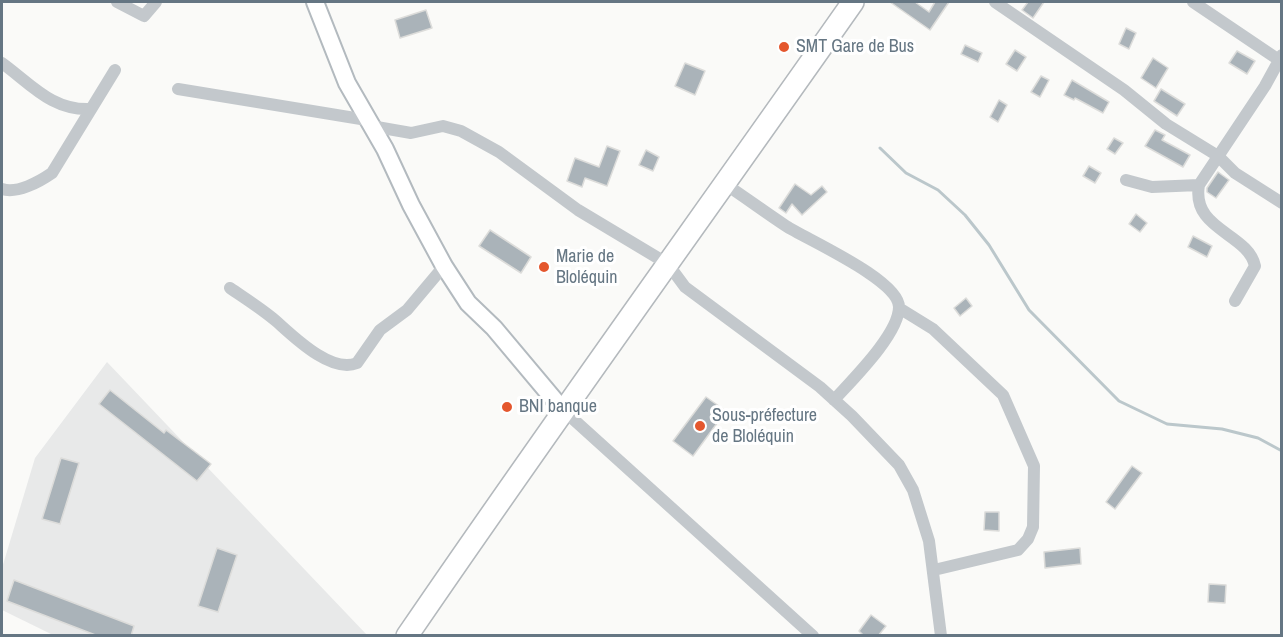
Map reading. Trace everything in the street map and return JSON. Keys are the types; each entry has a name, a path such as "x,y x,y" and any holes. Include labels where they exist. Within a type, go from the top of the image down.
{"highway":[{"path":"407,636 562,409 668,264 853,2"}],"main road":[{"path":"315,2 335,58 444,266 468,303 494,327 562,409"}],"street":[{"path":"117,2 144,16 156,2"},
{"path":"994,2 1124,90 1166,124 1218,156 1235,172 1281,203"},
{"path":"1193,2 1280,59 1265,86 1199,185 1197,197 1202,210 1224,234 1253,257 1255,266 1235,301"},
{"path":"2,63 44,97 75,110 92,109"},
{"path":"2,189 13,190 39,182 52,173 115,70"},
{"path":"178,89 369,123 411,133 443,126 461,131 499,152 578,210 668,264 685,287 834,400 898,465 922,515 934,570 941,636"},
{"path":"1125,180 1152,187 1199,185"},
{"path":"725,184 787,226 873,276 896,296 899,308 890,332 834,400"},
{"path":"230,288 277,321 300,344 326,357 352,365 357,363 380,330 407,310 444,266"},
{"path":"899,308 933,329 1003,395 1034,466 1033,527 1028,539 1018,550 934,570"},
{"path":"562,409 813,636"}],"shaded area":[{"path":"107,362 367,635 53,635 2,610 2,568 35,458"}],"building":[{"path":"890,2 915,2 929,12 935,2 949,2 930,30"},
{"path":"1028,2 1044,2 1033,18 1022,10"},
{"path":"426,10 432,28 400,38 395,20"},
{"path":"1126,28 1136,33 1129,49 1119,44"},
{"path":"965,45 982,53 978,62 961,54"},
{"path":"1015,50 1026,57 1017,71 1006,64"},
{"path":"1237,51 1255,61 1247,74 1229,63"},
{"path":"1153,58 1168,68 1156,88 1141,78"},
{"path":"685,63 705,71 695,95 675,86"},
{"path":"1041,76 1049,80 1040,97 1031,92"},
{"path":"1072,80 1109,102 1103,113 1075,98 1074,100 1064,95"},
{"path":"1161,89 1185,104 1177,116 1154,101"},
{"path":"999,100 1007,105 998,122 990,117"},
{"path":"1155,130 1165,135 1162,140 1190,155 1183,167 1145,146"},
{"path":"1114,138 1123,143 1115,154 1107,149"},
{"path":"607,146 620,151 607,186 585,178 582,187 567,181 575,158 599,167"},
{"path":"646,150 659,157 653,171 639,165"},
{"path":"1089,166 1101,173 1095,183 1083,176"},
{"path":"1218,172 1229,180 1216,198 1207,192 1207,188"},
{"path":"795,184 811,195 822,186 827,192 802,215 792,204 786,213 779,208"},
{"path":"1136,214 1147,223 1140,232 1129,224"},
{"path":"490,230 531,257 521,273 479,246"},
{"path":"1193,236 1212,246 1207,257 1188,247"},
{"path":"966,298 972,306 960,316 954,308"},
{"path":"110,390 164,433 166,430 211,464 197,481 99,404"},
{"name":"Sous-préfecture de Bloléquin","path":"706,397 726,411 693,456 673,441"},
{"path":"61,458 79,463 60,524 42,519"},
{"path":"1132,466 1142,473 1115,509 1106,502"},
{"path":"985,512 999,512 999,531 984,530"},
{"path":"217,548 237,555 218,612 198,606"},
{"path":"1080,548 1081,564 1045,568 1044,552"},
{"path":"14,580 134,626 131,636 98,636 7,601"},
{"path":"1209,584 1226,585 1225,603 1208,602"},
{"path":"871,615 886,626 878,636 864,636 859,631"}],"waterway":[{"path":"880,148 906,173 938,190 965,215 989,245 1029,310 1119,401 1167,424 1222,429 1258,438 1282,451"},
{"path":"1282,544 1282,560"}],"place":[{"name":"SMT Gare de Bus","path":"784,47"},
{"name":"Marie de Bloléquin","path":"544,267"},
{"name":"BNI banque","path":"507,407"},
{"name":"Sous-préfecture de Bloléquin","path":"700,426"}]}
